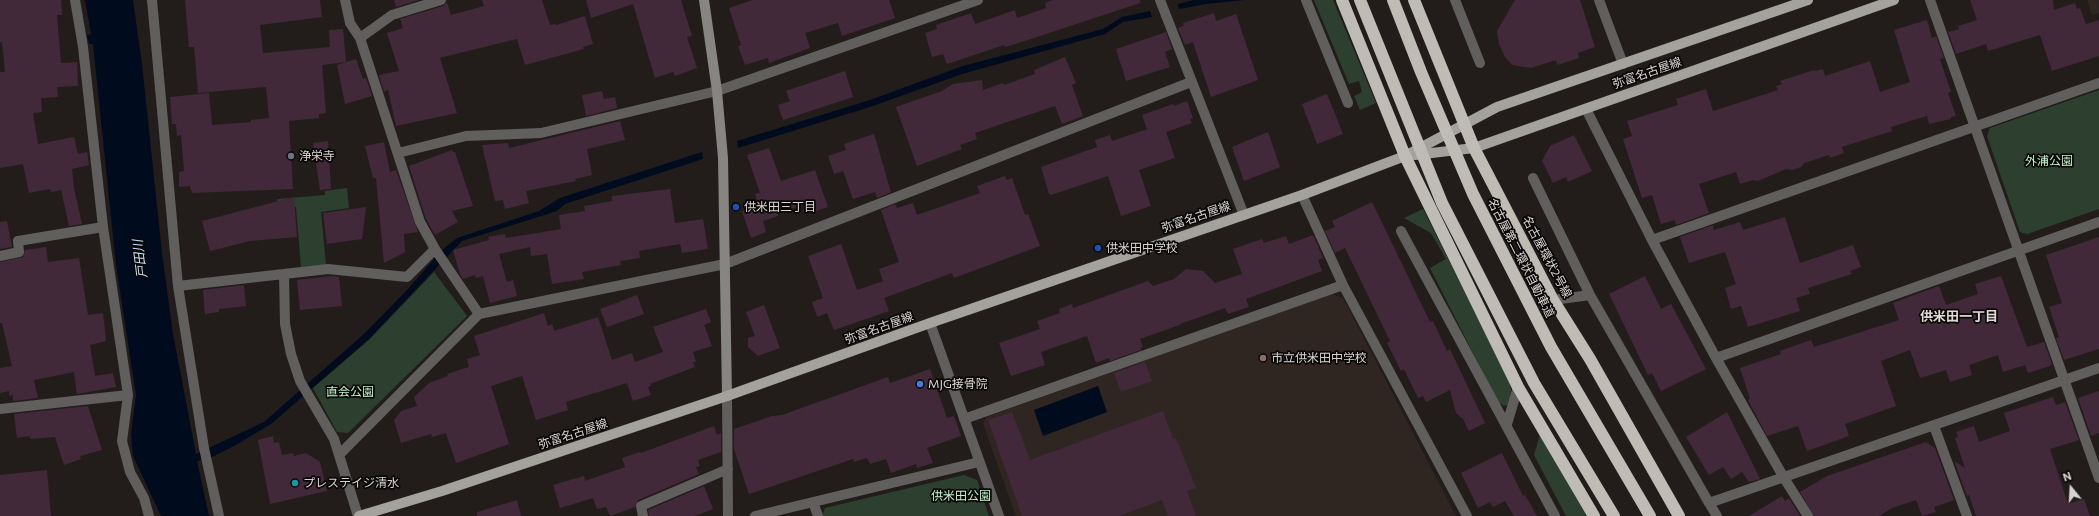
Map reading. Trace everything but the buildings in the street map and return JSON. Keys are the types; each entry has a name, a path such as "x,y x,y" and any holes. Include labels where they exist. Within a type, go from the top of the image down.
{"highway":[{"path":"1342,0 1405,156 1518,387 1594,516"},
{"path":"1360,0 1442,203 1534,383 1614,516"},
{"name":"名古屋第二環状自動車道","path":"1393,0 1420,72 1473,194 1551,347 1650,516"},
{"name":"名古屋環状2号線","path":"1414,0 1463,126 1474,148 1553,300 1590,359 1679,516"}],"main road":[{"name":"弥富名古屋線","path":"358,516 442,491 727,396 930,323 1302,195 1405,156 1497,107 1808,0"},
{"name":"弥富名古屋線","path":"1405,156 1474,148 1894,0"}],"street":[{"path":"75,0 83,47 103,227 128,395 122,441 124,454 130,472 144,498 149,516"},
{"path":"152,0 178,286 206,455 219,516"},
{"path":"345,0 350,23 360,38 420,222 436,251 479,314"},
{"path":"360,38 392,15 441,0"},
{"path":"704,0 717,91 723,158 728,516"},
{"path":"398,153 466,136 541,133 717,91 978,0"},
{"path":"1160,0 1244,215"},
{"path":"1306,0 1348,102"},
{"path":"1455,0 1480,62"},
{"path":"1599,0 1623,64"},
{"path":"1930,0 2099,478"},
{"path":"339,455 479,314 725,264 1191,82"},
{"path":"1652,240 2099,83"},
{"path":"1586,109 1652,240 1716,358 1784,478 1808,516"},
{"path":"1533,178 1590,295 1717,516"},
{"path":"1302,195 1343,285 1467,516"},
{"path":"1716,358 2099,222"},
{"path":"0,256 19,252 18,241 103,227"},
{"path":"1401,231 1507,424 1555,516"},
{"path":"178,286 328,269 407,277 436,251"},
{"path":"284,274 285,324 291,354 302,383 334,439 358,516"},
{"path":"964,419 1343,285"},
{"path":"1553,300 1590,295"},
{"path":"930,323 998,516"},
{"path":"1709,503 2099,368"},
{"path":"1507,424 1518,387"},
{"path":"0,409 128,395"},
{"path":"1934,426 1967,516"},
{"path":"755,516 979,462"},
{"path":"643,516 641,506 728,469"},
{"path":"813,502 818,516"}],"shaded area":[{"path":"2087,0 2099,0 2099,13 2092,15"},
{"name":"市立供米田中学校","path":"1332,294 1343,298 1456,516 1016,516 983,424 986,417"}],"green space":[{"path":"1314,0 1333,0 1376,103 1360,110 1354,96 1362,92 1359,81 1349,84"},
{"name":"外浦公園","path":"2099,90 2099,209 2027,234 2020,232 1987,136 1990,128"},
{"path":"347,188 349,208 321,212 326,265 301,267 296,207 278,209 277,199 325,195 325,191"},
{"path":"1423,209 1508,378 1511,388 1510,404 1504,406 1498,402 1430,268 1446,259 1431,233 1404,218"},
{"name":"直会公園","path":"434,272 467,316 348,433 337,432 313,388 369,340"},
{"path":"1540,434 1588,516 1566,516 1534,455"},
{"name":"供米田公園","path":"964,475 977,480 989,516 823,516 825,508"}],"water":[{"name":"戸田川","path":"85,0 133,0 142,64 162,253 173,334 196,454 264,422 365,333 407,290 442,250 457,238 539,211 560,198 702,152 703,159 565,204 557,211 462,241 369,339 271,424 212,457 197,461 209,516 161,516 133,456 131,434 136,395 116,265 93,44 89,44 87,35 91,34"},
{"path":"1194,0 1244,0 1206,4 1179,9 1178,4"},
{"path":"1150,11 1152,17 1123,22 1105,34 962,74 873,106 738,148 737,141 870,100 963,66 1103,29 1122,17"},
{"path":"1098,386 1107,412 1043,436 1034,410"}],"place":[{"name":"浄栄寺","path":"291,156"},
{"name":"供米田三丁目","path":"736,207"},
{"name":"供米田中学校","path":"1098,248"},
{"name":"市立供米田中学校","path":"1263,358"},
{"name":"MJG接骨院","path":"920,384"},
{"name":"プレステイジ清水","path":"295,483"}],"district":[{"name":"供米田一丁目","path":"1959,317"}]}
